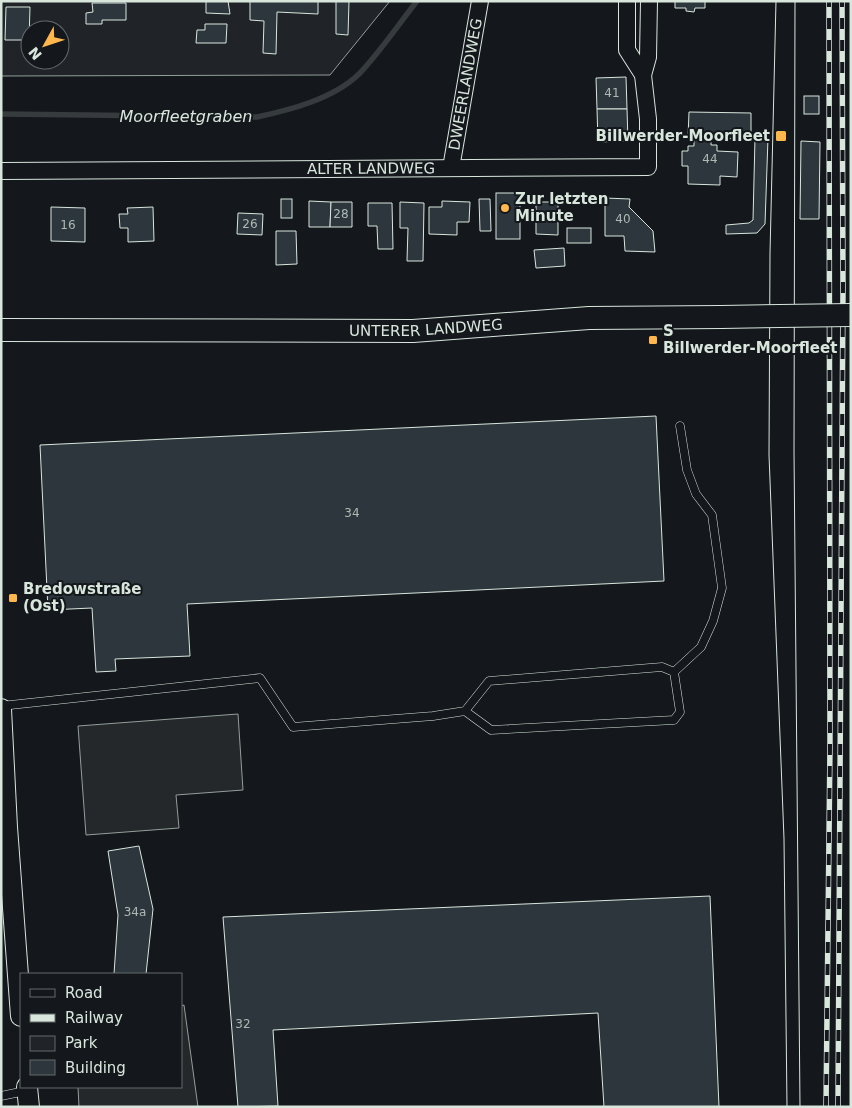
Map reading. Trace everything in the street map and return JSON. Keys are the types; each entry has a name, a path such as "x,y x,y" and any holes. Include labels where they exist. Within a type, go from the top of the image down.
{"main road":[{"name":"UNTERER LANDWEG","path":"1,330 413,331 589,318 851,315"}],"street":[{"name":"DWEERLANDWEG","path":"450,168 480,1"},
{"name":"ALTER LANDWEG","path":"627,1 627,50 643,75"},
{"name":"ALTER LANDWEG","path":"1,171 648,167 648,119 643,75 648,57 649,1"},
{"path":"1,707 20,977"}],"lane":[{"path":"674,672 701,646 713,621 722,588 712,515 696,494 687,470 680,426"},
{"path":"1,707 260,678 293,727 433,716 465,711 489,681 662,667 674,672"},
{"path":"465,711 492,730 674,720 680,712 674,672"},
{"path":"1,1096 28,1095"}],"green space":[{"path":"1,1 390,1 330,75 1,76"}],"shaded area":[{"path":"238,714 243,790 176,795 179,828 86,835 78,726"},
{"path":"184,1005 198,1107 79,1107 78,1088 182,1088 182,1006"}],"building":[{"path":"206,1 228,1 230,14 206,13"},
{"path":"250,1 318,1 318,14 277,12 276,54 263,53 264,21 250,20"},
{"path":"336,1 349,1 348,35 336,34"},
{"path":"675,1 705,1 705,8 695,8 694,12 686,11 686,8 675,8"},
{"path":"92,3 126,3 126,20 102,20 102,24 86,24 86,13 93,12"},
{"path":"6,7 30,7 30,20 20,20 20,40 5,40"},
{"path":"205,24 227,24 226,43 196,43 197,30 205,30"},
{"path":"626,77 627,109 597,109 596,78"},
{"path":"804,96 819,96 819,114 804,114"},
{"path":"597,109 627,109 628,141 598,142"},
{"path":"689,112 751,113 751,139 688,138"},
{"path":"694,138 711,138 711,145 717,145 717,151 738,152 737,177 720,176 720,185 688,184 688,166 682,166 682,151 688,151 688,146 694,146"},
{"path":"755,138 768,138 765,224 757,233 726,234 726,225 749,223 753,220"},
{"path":"801,141 820,142 819,219 800,219"},
{"path":"496,193 520,193 520,239 496,239"},
{"path":"605,198 630,199 629,207 653,231 655,252 625,251 624,236 605,236"},
{"path":"281,199 292,199 292,218 281,218"},
{"path":"479,199 490,199 491,231 480,231"},
{"path":"309,201 331,202 330,227 309,227"},
{"path":"442,201 470,202 469,222 457,222 457,235 429,234 429,207 442,207"},
{"path":"331,202 352,202 352,227 330,227"},
{"path":"400,202 424,203 423,261 407,261 408,228 400,228"},
{"path":"536,202 558,202 558,235 536,234"},
{"path":"368,203 392,203 393,249 378,249 377,226 368,226"},
{"path":"51,207 85,208 85,242 51,241"},
{"path":"153,207 154,241 128,242 128,228 120,228 119,214 128,214 127,208"},
{"path":"238,213 263,214 262,235 237,234"},
{"path":"567,228 591,228 591,243 567,243"},
{"path":"276,231 296,231 297,264 276,265"},
{"path":"564,248 565,266 536,268 534,250"},
{"path":"656,416 664,581 187,604 190,656 115,659 116,671 96,672 92,608 48,610 40,445"},
{"path":"139,846 153,909 146,973 114,973 118,915 108,851"},
{"path":"710,896 719,1107 604,1107 598,1013 273,1030 278,1106 238,1107 223,917"}],"waterway":[{"name":"Moorfleetgraben","path":"1,114 257,117 283,111 324,97 349,83 374,57 417,1"}],"tram line":[{"path":"776,1 770,253 769,455 784,839 787,1107"},
{"path":"795,1 794,451 800,1107"}],"railway":[{"path":"826,1107 830,747 829,1"},
{"path":"838,1107 843,288 842,1"}],"place":[{"name":"Billwerder-Moorfleet","path":"781,136"},
{"name":"Zur letzten Minute","path":"505,208"},
{"name":"S Billwerder-Moorfleet","path":"653,340"},
{"name":"Bredowstraße (Ost)","path":"13,598"}]}
